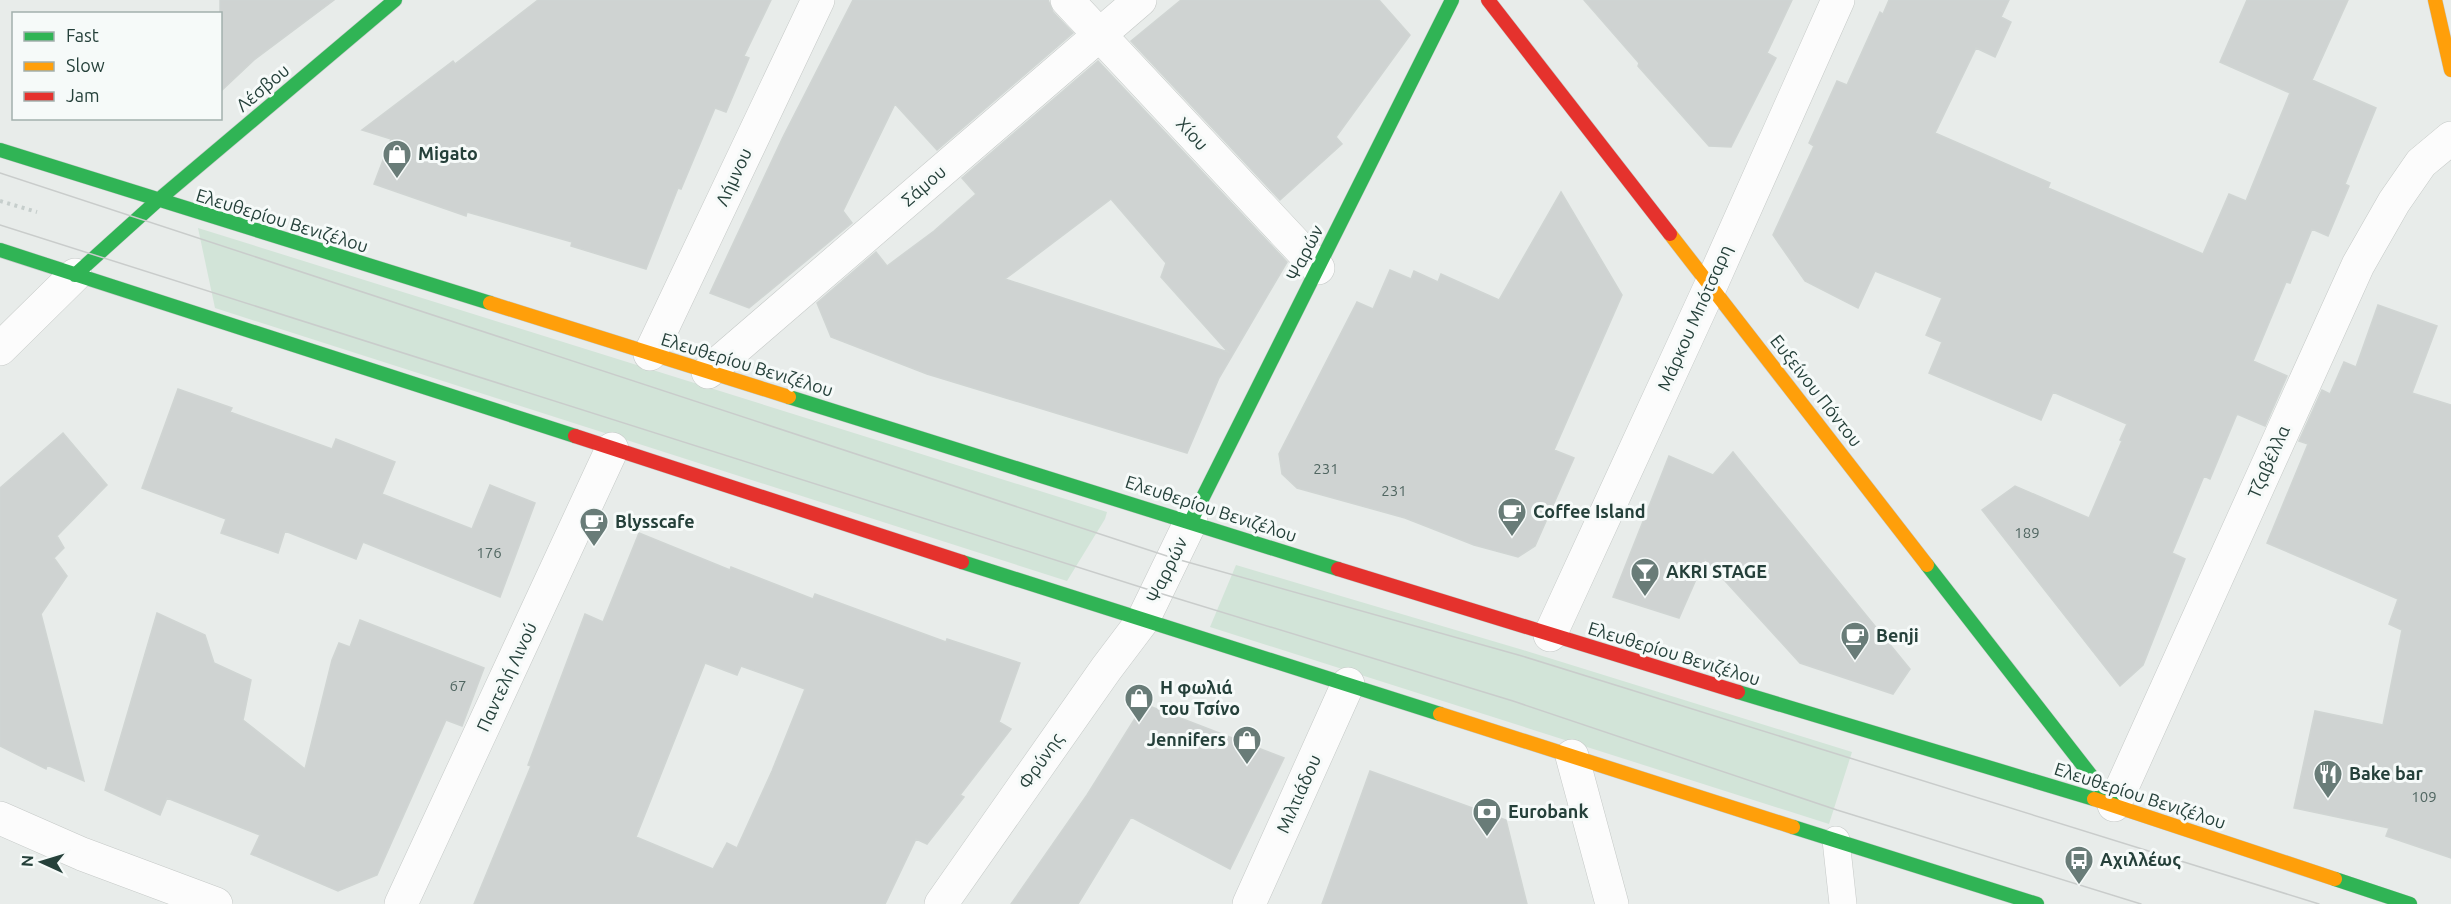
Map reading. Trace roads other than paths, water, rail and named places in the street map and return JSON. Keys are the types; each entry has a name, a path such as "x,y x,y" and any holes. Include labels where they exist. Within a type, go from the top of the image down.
{"main road":[{"name":"Λέσβου","path":"75,275 157,201 395,0"},
{"name":"Ψαρών","path":"1191,521 1452,0"},
{"name":"Ευξείνου Πόντου","path":"1488,0 2114,805"},
{"path":"2435,0 2451,70"},
{"name":"Ελευθερίου Βενιζέλου","path":"0,150 1550,635 2114,805 2410,904"},
{"path":"0,250 1143,620 2037,904"}],"street":[{"name":"Λήμνου","path":"650,354 818,0"},
{"name":"Χίου","path":"1067,0 1318,268"},
{"name":"Σάμου","path":"708,372 1140,0"},
{"name":"Μάρκου Μπότσαρη","path":"1550,635 1711,285 1838,0"},
{"name":"Τζαβέλλα","path":"2114,805 2358,265 2394,202 2421,163 2451,138"},
{"path":"0,349 75,275"},
{"name":"Παντελή Λινού","path":"400,904 612,449"},
{"name":"Ψαρρών","path":"1143,620 1191,521"},
{"name":"Φρύνης","path":"941,904 1143,620"},
{"name":"Μιλτιάδου","path":"1250,904 1348,684"},
{"path":"1572,756 1612,904"},
{"path":"0,818 82,854 216,904"}],"lane":[{"path":"1836,840 1843,904"}],"tram line":[{"path":"0,173 1173,558 1522,656 2319,904"},
{"path":"0,225 1156,592 1513,701 1837,810 2141,904"}],"place":[{"name":"Migato","path":"397,180"},
{"name":"Coffee Island","path":"1512,538"},
{"name":"Blysscafe","path":"594,548"},
{"name":"AKRI STAGE","path":"1645,598"},
{"name":"Benji","path":"1855,662"},
{"name":"Η φωλιά του Τσίνο","path":"1139,724"},
{"name":"Jennifers","path":"1247,766"},
{"name":"Bake bar","path":"2328,800"},
{"name":"Eurobank","path":"1487,838"},
{"name":"Αχιλλέως","path":"2079,886"}]}
